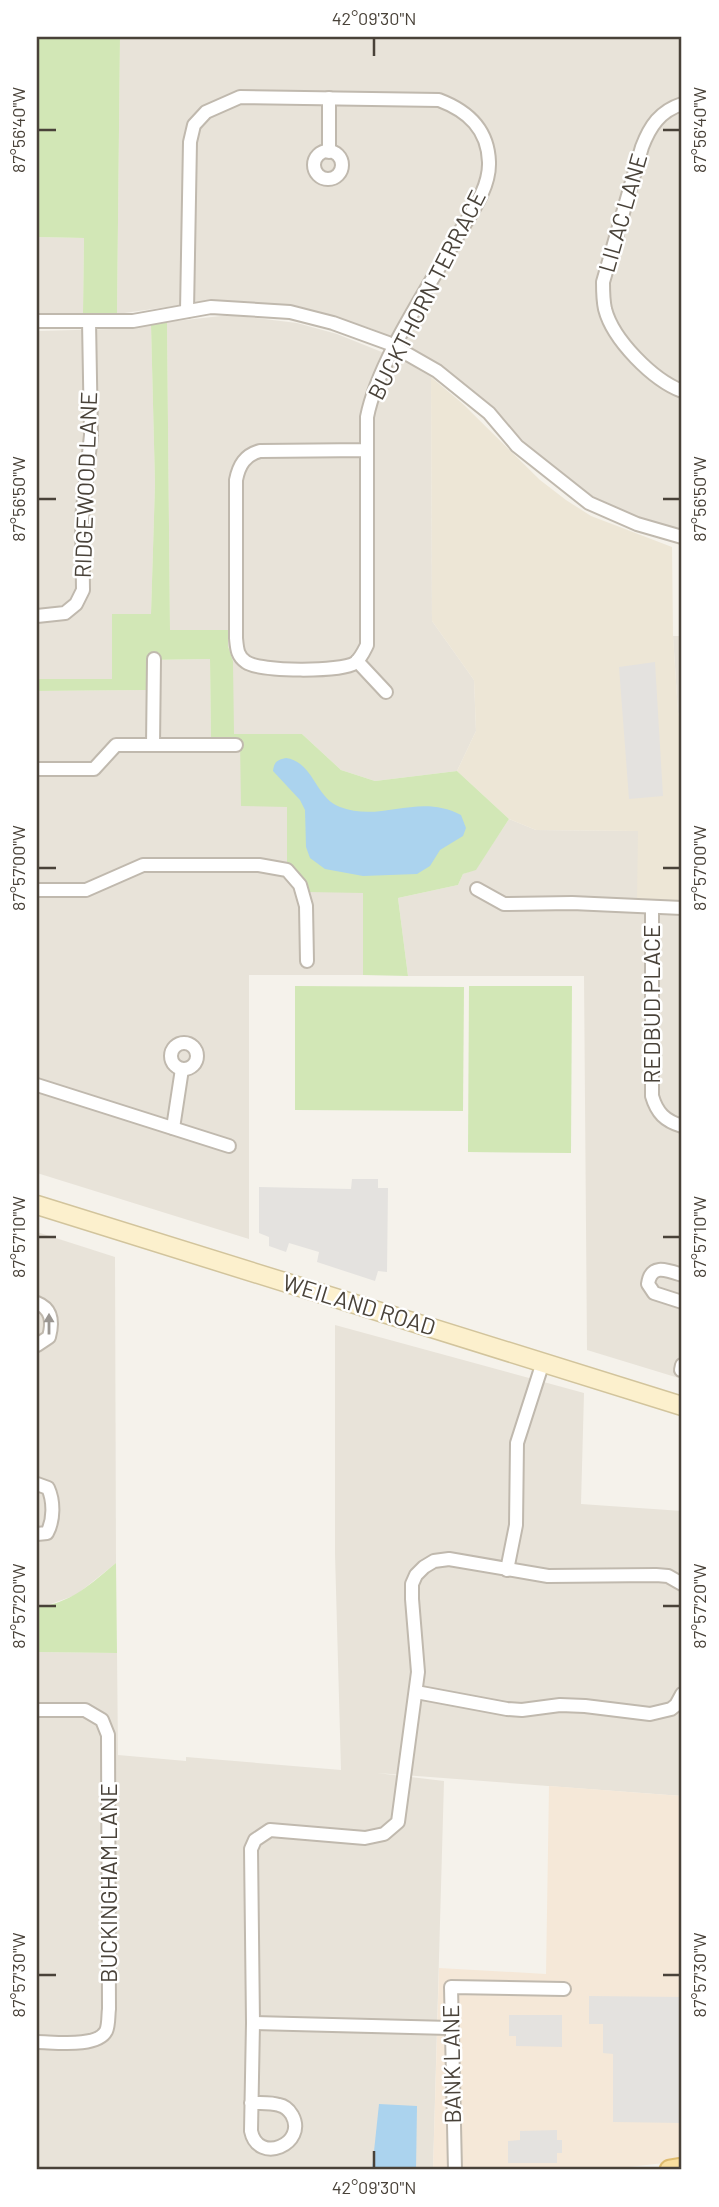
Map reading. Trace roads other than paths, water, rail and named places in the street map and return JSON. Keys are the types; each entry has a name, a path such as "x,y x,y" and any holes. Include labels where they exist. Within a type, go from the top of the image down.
{"main road":[{"name":"WEILAND ROAD","path":"37,1205 682,1406"},
{"path":"670,2170 682,2168"}],"street":[{"name":"BUCKTHORN TERRACE","path":"187,310 190,142 194,125 206,112 240,97 439,100 456,107 482,130 489,163 484,188 396,347 371,399 367,418 367,645 357,661"},
{"path":"329,98 329,152"},
{"name":"LILAC LANE","path":"682,104 657,119 645,138 603,282 603,294 606,311 627,348 670,386 682,391"},
{"path":"37,321 133,320 212,307 290,312 334,323 396,347 437,371 479,405 517,446 589,503 636,524 682,537"},
{"name":"RIDGEWOOD LANE","path":"37,616 65,614 76,604 83,590 82,518 91,435 89,321"},
{"path":"367,450 260,451 251,453 244,460 236,480 236,638 238,654 246,662 260,668 340,668 357,661 386,692"},
{"path":"153,745 154,659"},
{"path":"37,769 94,769 116,744 236,745"},
{"path":"37,890 86,890 143,865 259,865 287,870 300,885 306,906 307,961"},
{"path":"477,889 504,904 572,903 682,908"},
{"name":"REDBUD PLACE","path":"652,907 652,1096 656,1109 667,1120 682,1126"},
{"path":"173,1128 182,1069"},
{"path":"37,1085 229,1146"},
{"path":"682,1275 657,1269 651,1274 648,1284 654,1293 682,1302"},
{"path":"37,1303 44,1306 51,1316 49,1337 37,1345"},
{"path":"507,1570 516,1525 517,1443 543,1362"},
{"path":"37,1484 48,1488 52,1497 51,1525 47,1533 37,1534"},
{"path":"251,2103 251,1849 255,1840 270,1830 365,1838 384,1834 398,1822 416,1692 417,1647 411,1599 416,1575 434,1561 449,1559 548,1576 668,1576 682,1584"},
{"path":"416,1692 506,1709 585,1706 650,1714 671,1709 682,1694"},
{"name":"BUCKINGHAM LANE","path":"37,2042 90,2042 99,2039 107,2029 109,2008 108,1735 102,1720 85,1710 42,1710"},
{"name":"BANK LANE","path":"455,2170 451,1987 564,1989"},
{"path":"253,2023 450,2028"}],"water":[{"path":"286,758 303,766 325,796 340,807 371,812 430,806 445,809 461,815 466,828 463,836 440,850 430,866 417,874 363,876 325,869 310,858 306,847 305,810 300,800 273,771 276,762"},
{"path":"379,2104 417,2106 416,2170 372,2170"}]}
